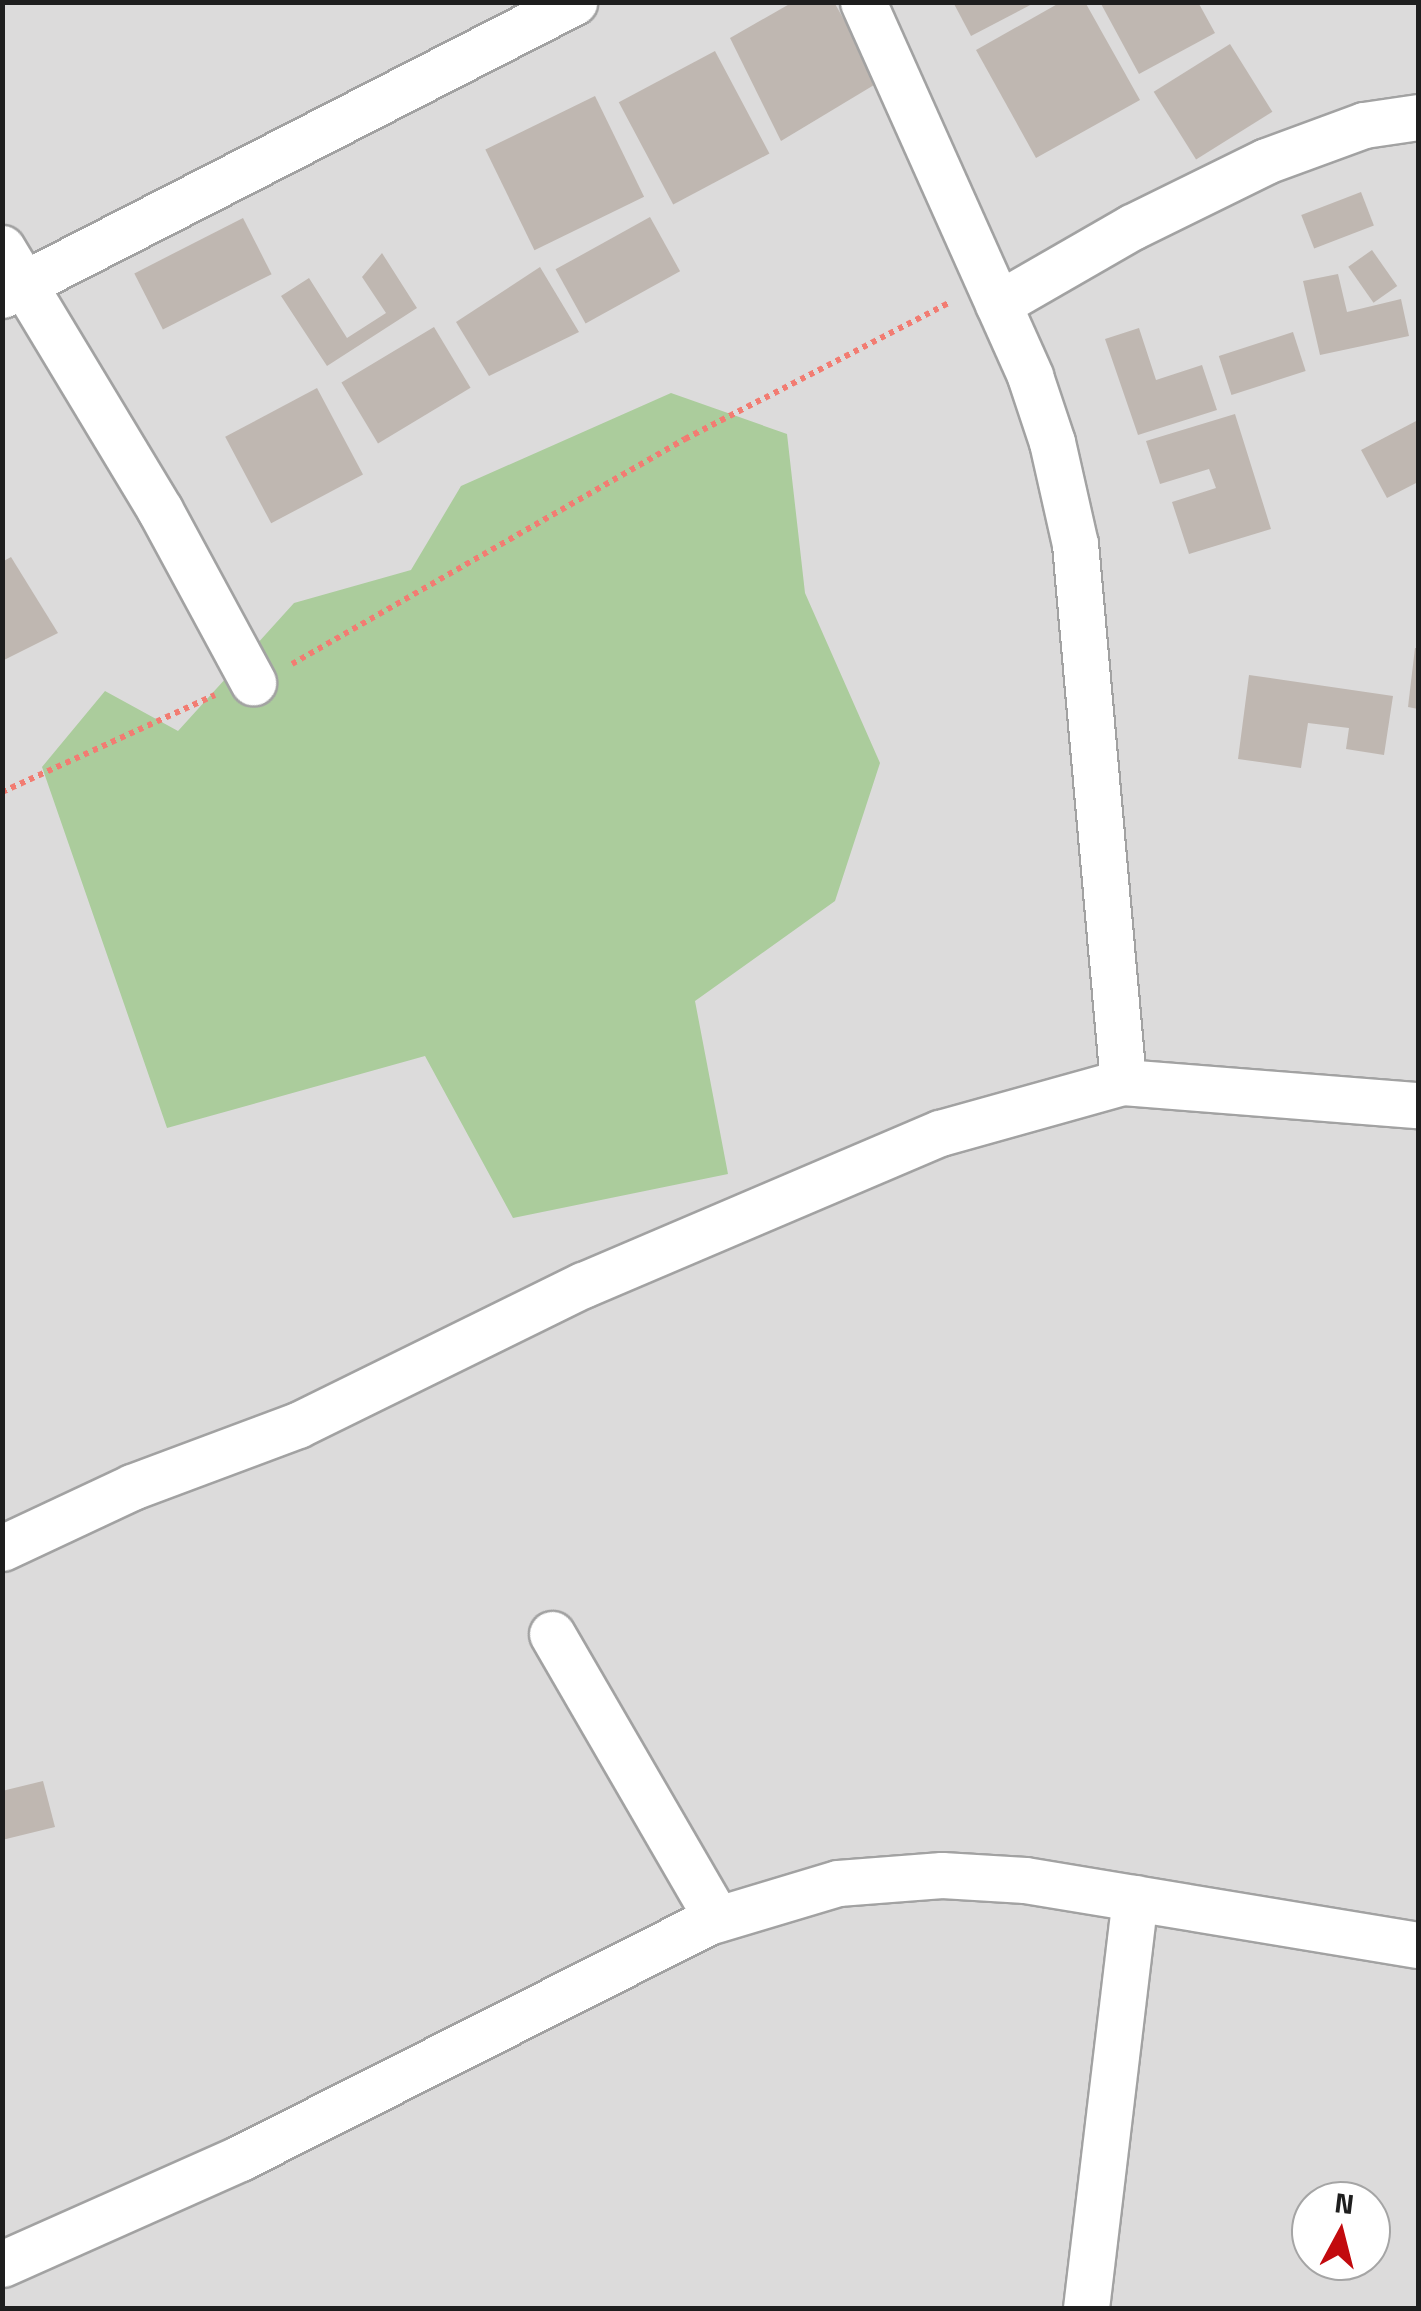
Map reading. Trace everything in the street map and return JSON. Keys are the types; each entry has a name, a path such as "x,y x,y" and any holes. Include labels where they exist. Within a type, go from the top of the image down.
{"street":[{"path":"253,682 150,494 9,276 574,2"},
{"path":"863,2 897,67 1052,442 1075,544 1124,1082"},
{"path":"992,295 1266,161 1364,125 1418,117"},
{"path":"2,1548 132,1487 298,1425 582,1285 940,1133 1124,1082 1418,1105"},
{"path":"552,1634 717,1919"},
{"path":"2,2264 240,2158 717,1919 838,1883 888,1876 1025,1880 1418,1945"},
{"path":"1086,2308 1136,1898"}],"path":[{"path":"2,792 344,638 720,420 992,295"}],"shaded area":[{"path":"3,3 1418,3 1418,2308 3,2308"}],"green space":[{"path":"671,393 787,434 805,593 880,763 835,901 695,1001 728,1174 513,1218 425,1056 167,1128 42,767 105,691 178,731 294,603 411,570 461,486"}],"building":[{"path":"793,2 834,2 879,82 781,141 730,38"},
{"path":"953,2 1036,2 971,36"},
{"path":"1061,2 1085,2 1140,100 1036,158 976,50"},
{"path":"1100,2 1198,2 1215,33 1139,74"},
{"path":"1230,44 1272,112 1196,160 1154,92"},
{"path":"715,51 769,153 673,205 619,102"},
{"path":"595,96 644,197 534,250 485,149"},
{"path":"1361,192 1374,226 1314,249 1301,215"},
{"path":"650,217 680,271 586,324 556,269"},
{"path":"243,218 272,274 163,330 134,273"},
{"path":"1372,250 1397,286 1373,303 1348,267"},
{"path":"382,253 417,308 327,366 281,296 309,278 347,338 386,313 362,277"},
{"path":"540,267 579,332 489,376 456,322"},
{"path":"1338,274 1347,312 1401,299 1409,336 1320,355 1303,281"},
{"path":"434,327 471,388 378,443 341,383"},
{"path":"1139,328 1156,380 1202,365 1217,410 1138,435 1105,339"},
{"path":"1293,332 1306,371 1231,395 1219,356"},
{"path":"317,388 363,475 271,523 225,437"},
{"path":"1235,414 1271,529 1189,554 1172,502 1216,488 1209,469 1160,484 1146,441"},
{"path":"1418,420 1418,482 1387,498 1361,450"},
{"path":"11,557 58,633 2,661 2,562"},
{"path":"1418,648 1418,709 1408,707"},
{"path":"1249,675 1393,696 1384,755 1346,749 1349,728 1308,723 1301,768 1238,759"},
{"path":"43,1781 55,1827 2,1840 2,1791"}]}
